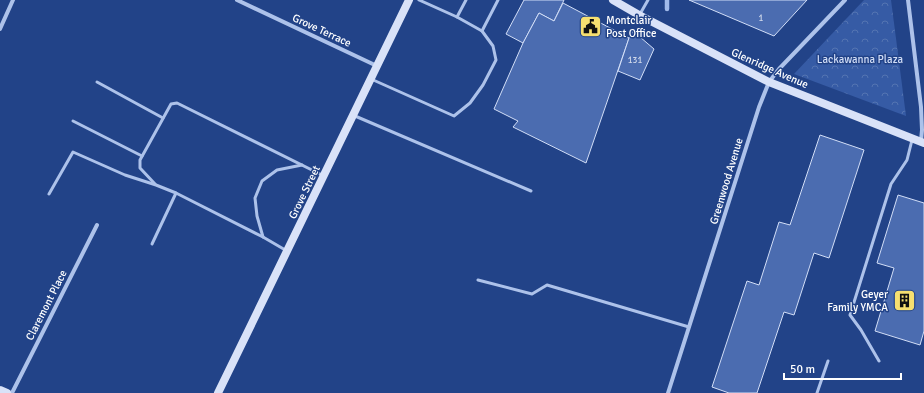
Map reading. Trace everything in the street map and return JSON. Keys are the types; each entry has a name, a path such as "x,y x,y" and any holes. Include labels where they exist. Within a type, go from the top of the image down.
{"main road":[{"name":"Grove Street","path":"218,393 409,0"},
{"name":"Glenridge Avenue","path":"613,0 769,82 919,141"},
{"path":"0,390 7,393"}],"street":[{"path":"0,29 13,0"},
{"name":"Grove Terrace","path":"237,0 377,66"},
{"name":"Greenwood Avenue","path":"668,393 759,107 769,82 780,68 845,0"},
{"path":"908,0 921,107 922,126 919,141"},
{"name":"Claremont Place","path":"12,393 97,225"}],"lane":[{"path":"371,79 454,116 470,103 484,85 496,60 494,46 482,31 457,17 420,0"},
{"path":"457,17 466,0"},
{"path":"482,31 498,0"},
{"path":"639,15 648,0"},
{"path":"97,82 163,118"},
{"path":"156,185 140,168 140,160 171,104 177,103 324,176"},
{"path":"353,115 531,191"},
{"path":"73,121 142,156"},
{"path":"879,361 861,330 850,315 891,184 919,141"},
{"path":"49,194 73,152 125,175 176,193 263,237 287,251"},
{"path":"263,237 256,216 255,198 262,181 278,170 302,165"},
{"path":"152,244 176,193"},
{"path":"478,280 532,294 547,285 689,327"},
{"path":"817,393 828,361"}],"green space":[{"name":"Lackawanna Plaza","path":"864,0 891,0 906,116 794,74"}],"building":[{"path":"524,0 564,0 554,21 539,13 523,43 506,34"},
{"path":"689,0 807,0 774,36"},
{"path":"563,3 629,38 586,163 513,127 518,121 494,109 523,43 539,13 554,21"},
{"path":"633,31 654,49 640,80 618,71 629,38"},
{"path":"820,135 864,150 829,258 814,253 794,315 784,312 757,393 729,393 712,387 747,281 759,285 779,222 790,225"},
{"name":"Geyer Family YMCA","path":"898,195 924,203 924,331 920,345 875,331 894,268 877,263"}],"waterway":[{"path":"667,0 667,9"}],"place":[{"name":"Montclair Post Office","path":"591,26"},
{"name":"Geyer Family YMCA","path":"904,300"}]}
